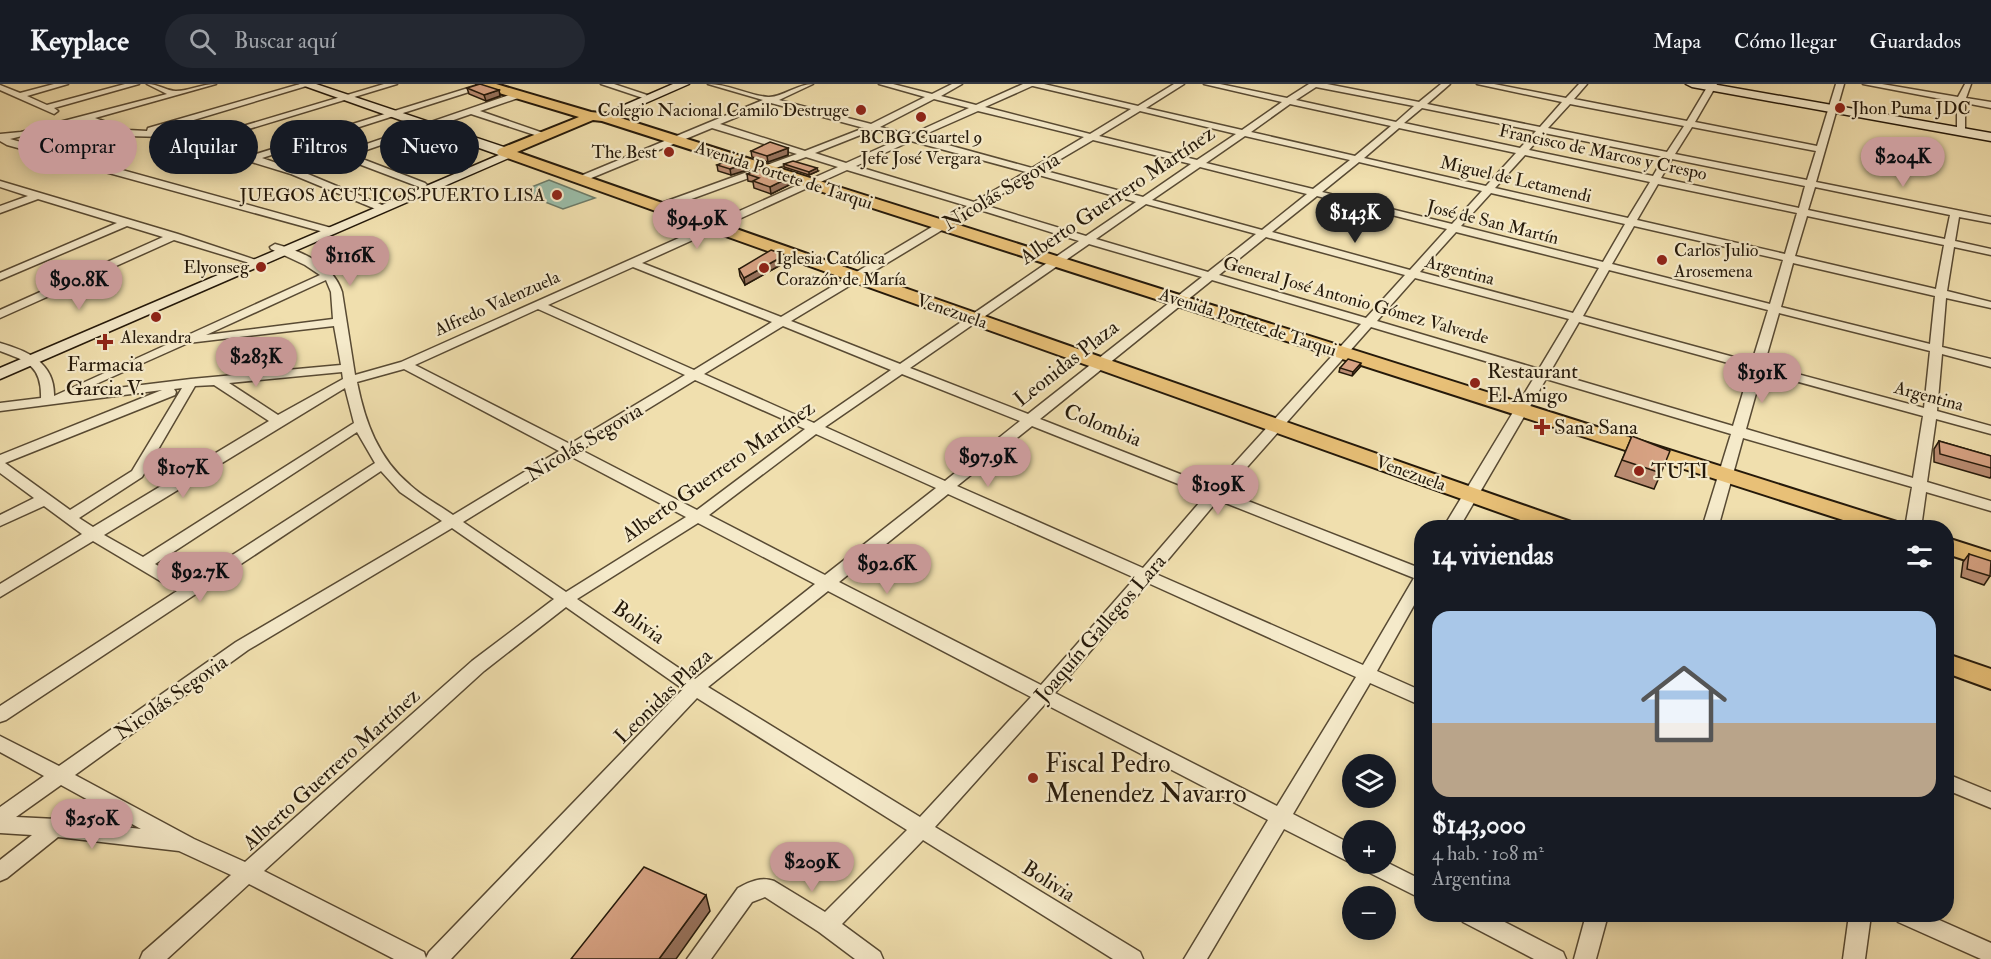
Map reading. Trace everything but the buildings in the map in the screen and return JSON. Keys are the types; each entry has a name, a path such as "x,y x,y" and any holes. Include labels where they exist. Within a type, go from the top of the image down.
{"main road":[{"name":"Avenida Portete de Tarqui","path":"486,84 598,115"},
{"name":"Avenida Portete de Tarqui","path":"504,84 1867,520"},
{"path":"507,153 544,135 598,115"},
{"path":"507,153 598,115"},
{"name":"Venezuela","path":"507,153 854,278 1543,520"},
{"path":"1954,548 1991,560"},
{"path":"1954,666 1991,679"}],"street":[{"path":"20,95 64,84"},
{"path":"47,107 135,84"},
{"path":"151,84 175,94"},
{"path":"80,120 212,84"},
{"path":"138,134 307,84"},
{"name":"Venezuela","path":"307,84 410,120"},
{"path":"258,125 393,84"},
{"path":"258,156 486,84"},
{"path":"605,84 643,95"},
{"path":"598,115 670,84"},
{"path":"598,115 683,84"},
{"name":"Argentina","path":"712,84 1991,430"},
{"path":"581,179 809,84"},
{"name":"José de San Martín","path":"883,84 1312,194 1991,363"},
{"path":"660,207 767,169 871,128 958,84"},
{"name":"Alfredo Valenzuela","path":"0,591 323,394 350,374 405,365 1032,84"},
{"name":"Miguel de Letamendi","path":"1032,84 1991,305"},
{"name":"Nicolás Segovia","path":"0,818 242,646 1180,84"},
{"name":"Francisco de Marcos y Crespo","path":"1208,84 1991,252"},
{"path":"1314,84 1991,220"},
{"name":"Alberto Guerrero Martínez","path":"152,959 246,872 478,666 566,599 697,517 815,428 1314,84"},
{"name":"Leonidas Plaza","path":"437,959 695,688 1357,159 1395,124 1446,84"},
{"path":"1481,84 1820,149"},
{"name":"Joaquín Gallegos Lara","path":"827,925 922,828 1043,695 1216,493 1583,84"},
{"path":"1692,84 1991,137"},
{"path":"1712,520 1840,84"},
{"path":"1867,84 1991,105"},
{"path":"1961,132 1961,99 1971,85"},
{"path":"1456,520 1545,374 1574,319 1633,223 1670,155 1691,124 1712,86"},
{"path":"0,87 74,120"},
{"path":"445,120 518,94"},
{"path":"215,111 235,120"},
{"path":"471,111 544,135"},
{"path":"87,118 128,133 149,134"},
{"name":"General José Antonio Gómez Valverde","path":"712,125 1087,240 1991,506"},
{"path":"3,139 18,136"},
{"path":"3,139 325,230"},
{"name":"Venezuela","path":"479,143 507,153"},
{"path":"299,174 378,207 422,185 507,153"},
{"path":"0,374 26,358 507,153"},
{"path":"368,165 422,185"},
{"path":"0,183 254,260"},
{"path":"0,210 38,195"},
{"path":"1914,520 1930,414 1941,294 1955,213"},
{"path":"0,277 128,222"},
{"path":"0,314 174,236"},
{"path":"280,249 327,275"},
{"name":"Colombia","path":"633,263 1414,573"},
{"path":"0,265 15,270"},
{"path":"47,402 174,342 327,275"},
{"name":"Bolivia","path":"327,275 338,296 339,322 361,424 382,464 405,489 695,688 1131,959"},
{"path":"540,306 1414,696"},
{"path":"174,342 339,322"},
{"path":"0,347 26,358 43,369 49,384 47,402"},
{"path":"0,364 26,358"},
{"path":"405,365 1342,849"},
{"path":"0,407 191,383 350,374"},
{"path":"217,381 278,421"},
{"path":"0,460 191,383"},
{"path":"68,518 137,474 191,383"},
{"path":"143,564 361,424"},
{"path":"0,715 382,464"},
{"path":"0,466 93,535 188,590"},
{"path":"0,521 43,500"},
{"path":"1195,959 1366,675 1414,590"},
{"path":"0,743 187,845 246,872 416,959"},
{"path":"1954,785 1991,800"},
{"path":"0,825 56,827 187,845"},
{"path":"0,872 56,827"},
{"path":"1391,874 1414,886"},
{"path":"698,959 745,895 754,889 767,887 827,925 872,959"},
{"path":"1484,922 1555,959"},
{"path":"1585,959 1595,922"},
{"path":"1854,959 1859,922"},
{"path":"1921,922 1991,953"}],"shaded area":[{"name":"JUEGOS ACUTICOS PUERTO LISA","path":"549,180 595,198 563,209 519,192"}],"place":[{"name":"Jhon Puma JDC","path":"1840,108"},
{"name":"Colegio Nacional Camilo Destruge","path":"861,110"},
{"name":"BCBG Cuartel 9 Jefe José Vergara","path":"921,117"},
{"name":"The Best","path":"669,152"},
{"name":"JUEGOS ACUTICOS PUERTO LISA","path":"557,195"},
{"name":"Carlos Julio Arosemena","path":"1662,260"},
{"name":"Elyonseg","path":"261,267"},
{"name":"Iglesia Católica Corazón de María","path":"764,268"},
{"name":"Alexandra","path":"156,317"},
{"name":"Farmacia Garcia V.","path":"105,342"},
{"name":"Restaurant El Amigo","path":"1475,383"},
{"name":"Sana Sana","path":"1542,427"},
{"name":"TUTI","path":"1639,471"},
{"name":"Fiscal Pedro Menendez Navarro","path":"1033,778"}]}
